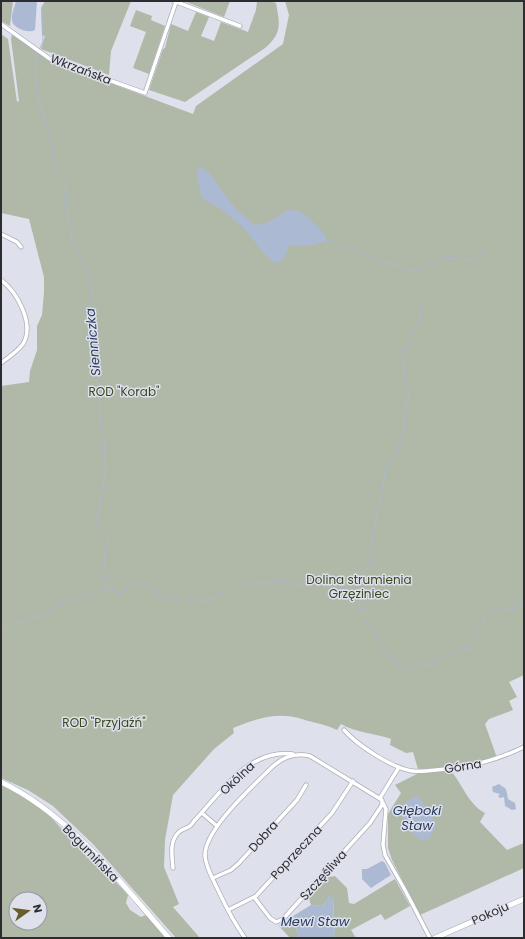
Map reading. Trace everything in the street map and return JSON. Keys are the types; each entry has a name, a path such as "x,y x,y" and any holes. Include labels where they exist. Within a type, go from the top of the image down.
{"street":[{"path":"175,2 240,26"},
{"name":"Wkrzańska","path":"1,24 50,59 145,93 175,2"},
{"path":"1,234 17,242 21,247"},
{"path":"1,280 17,296 24,315 26,331 22,346 1,363"},
{"name":"Górna","path":"344,730 351,738 399,767 412,771 462,768 496,760 524,747"},
{"name":"Okólna","path":"173,868 172,852 175,838 181,830 191,827 196,819 203,814 241,771 251,763 273,754 298,754 316,758 380,798"},
{"name":"Okólna","path":"245,938 228,910 206,862 205,852 208,840 217,826 273,766 284,758 298,754"},
{"path":"399,767 380,798 386,809 383,845 385,855 430,938"},
{"name":"Poprzeczna","path":"228,910 254,897 332,813 353,781"},
{"name":"Bogumińska","path":"1,782 37,803 70,831 97,858 169,938"},
{"name":"Dobra","path":"213,878 231,870 239,863 297,800 306,785"},
{"name":"Szczęśliwa","path":"254,897 272,920 276,922 283,919 370,823 383,803"},
{"path":"203,814 217,826"},
{"name":"Pokoju","path":"435,938 524,899"}],"green space":[{"path":"1,1 13,1 10,26 1,21"},
{"path":"45,1 131,1 111,51 109,75 41,49 45,36 42,35 41,8"},
{"path":"184,1 230,1 224,17"},
{"path":"257,1 270,1 276,3 279,23 277,33 271,43 265,48 185,102 149,90 163,49 165,48 171,24 188,31 196,12 209,17 201,36 214,41 221,22 248,32 256,10"},
{"path":"285,1 524,1 524,675 509,682 517,697 509,701 513,710 489,719 485,724 497,758 468,765 418,769 413,752 406,753 390,745 391,739 359,731 341,724 337,730 293,717 275,716 258,719 233,728 234,733 214,749 173,795 165,840 164,867 179,904 173,907 200,938 176,938 93,844 53,806 28,790 1,778 1,386 29,382 30,371 37,350 37,326 42,315 44,277 29,219 1,213 1,34 8,39 17,102 19,101 11,39 12,34 49,60 193,114 196,106 283,44 289,15"},
{"path":"136,10 152,16 151,20 165,26 149,74 133,68 146,32 130,26"},
{"path":"451,771 474,805 485,813 480,822 507,850 524,843 524,868 420,915 392,860 388,848 388,814 401,793 395,785 419,773"},
{"path":"1,784 19,794 49,815 89,859 90,854 128,895 126,903 130,910 141,917 146,915 166,938 1,938"},
{"path":"335,876 347,888 349,903 354,904 395,879 410,906 385,920 381,914 351,930 356,938 331,938 335,933 333,916 334,900 326,902 322,906 311,905 309,898 329,877"},
{"path":"293,916 299,938 290,938 279,926"}],"water":[{"path":"16,1 37,1 35,30 21,30 13,23 12,15"},
{"path":"202,168 209,173 236,209 255,225 268,222 286,211 297,211 308,217 318,227 325,235 326,241 313,245 289,246 283,259 275,263 265,254 237,222 202,197 196,170"},
{"path":"499,784 506,789 508,799 515,803 516,809 512,810 505,806 504,797 500,798 498,796 500,794 493,792 492,787"},
{"name":"Głęboki Staw","path":"417,796 428,810 436,826 429,838 421,841 403,823 403,811 407,801"},
{"path":"382,861 385,863 391,875 371,888 362,879 362,869 367,869"},
{"name":"Mewi Staw","path":"328,895 334,900 333,916 335,933 331,938 299,938 293,916 311,905 322,906 326,902"}],"waterway":[{"name":"Sienniczka","path":"39,50 43,42 42,8 46,4 46,1"},
{"name":"Sienniczka","path":"37,55 35,77 39,99 51,142"},
{"name":"Sienniczka","path":"52,145 58,174 65,183 67,199 66,206 72,239 82,259 92,287 89,305 93,328 93,358 97,369 100,419 105,441 104,454 106,465 98,514 98,527 108,538 104,561 108,588"},
{"path":"326,240 413,272 445,258 469,260 485,252"},
{"path":"340,589 358,578 359,575 372,565 370,561 374,553 372,539 387,466 392,460 405,429 405,410 409,394 401,352 411,342 412,334 419,321 423,304"},
{"path":"1,633 11,623 15,625 19,621 20,622 36,616 42,617 56,606 60,606 61,602 78,597 82,593 89,597 93,593 108,589 121,593 138,583 142,583 154,586 154,590 159,595 172,597 177,603 180,599 186,600 190,598 198,602 218,596 225,587 232,585 239,586 240,581 249,585 257,582 277,582 280,578 285,583 291,583 293,586 317,582 338,589 356,592 360,599 359,608 365,609 366,623 371,625 372,629 376,630 382,647 390,654 390,659 397,662 398,666 406,670 415,666 417,668 422,665 432,665 437,660 443,659 446,655 460,649 470,649 475,645 473,640 487,614 492,611 498,612 505,609 507,611 510,608 514,609 517,602 524,600"}],"park label":[{"name":"ROD \"Korab\"","path":"124,391"},
{"name":"Dolina strumienia Grzęziniec","path":"359,586"},
{"name":"ROD \"Przyjaźń\"","path":"104,722"}]}
